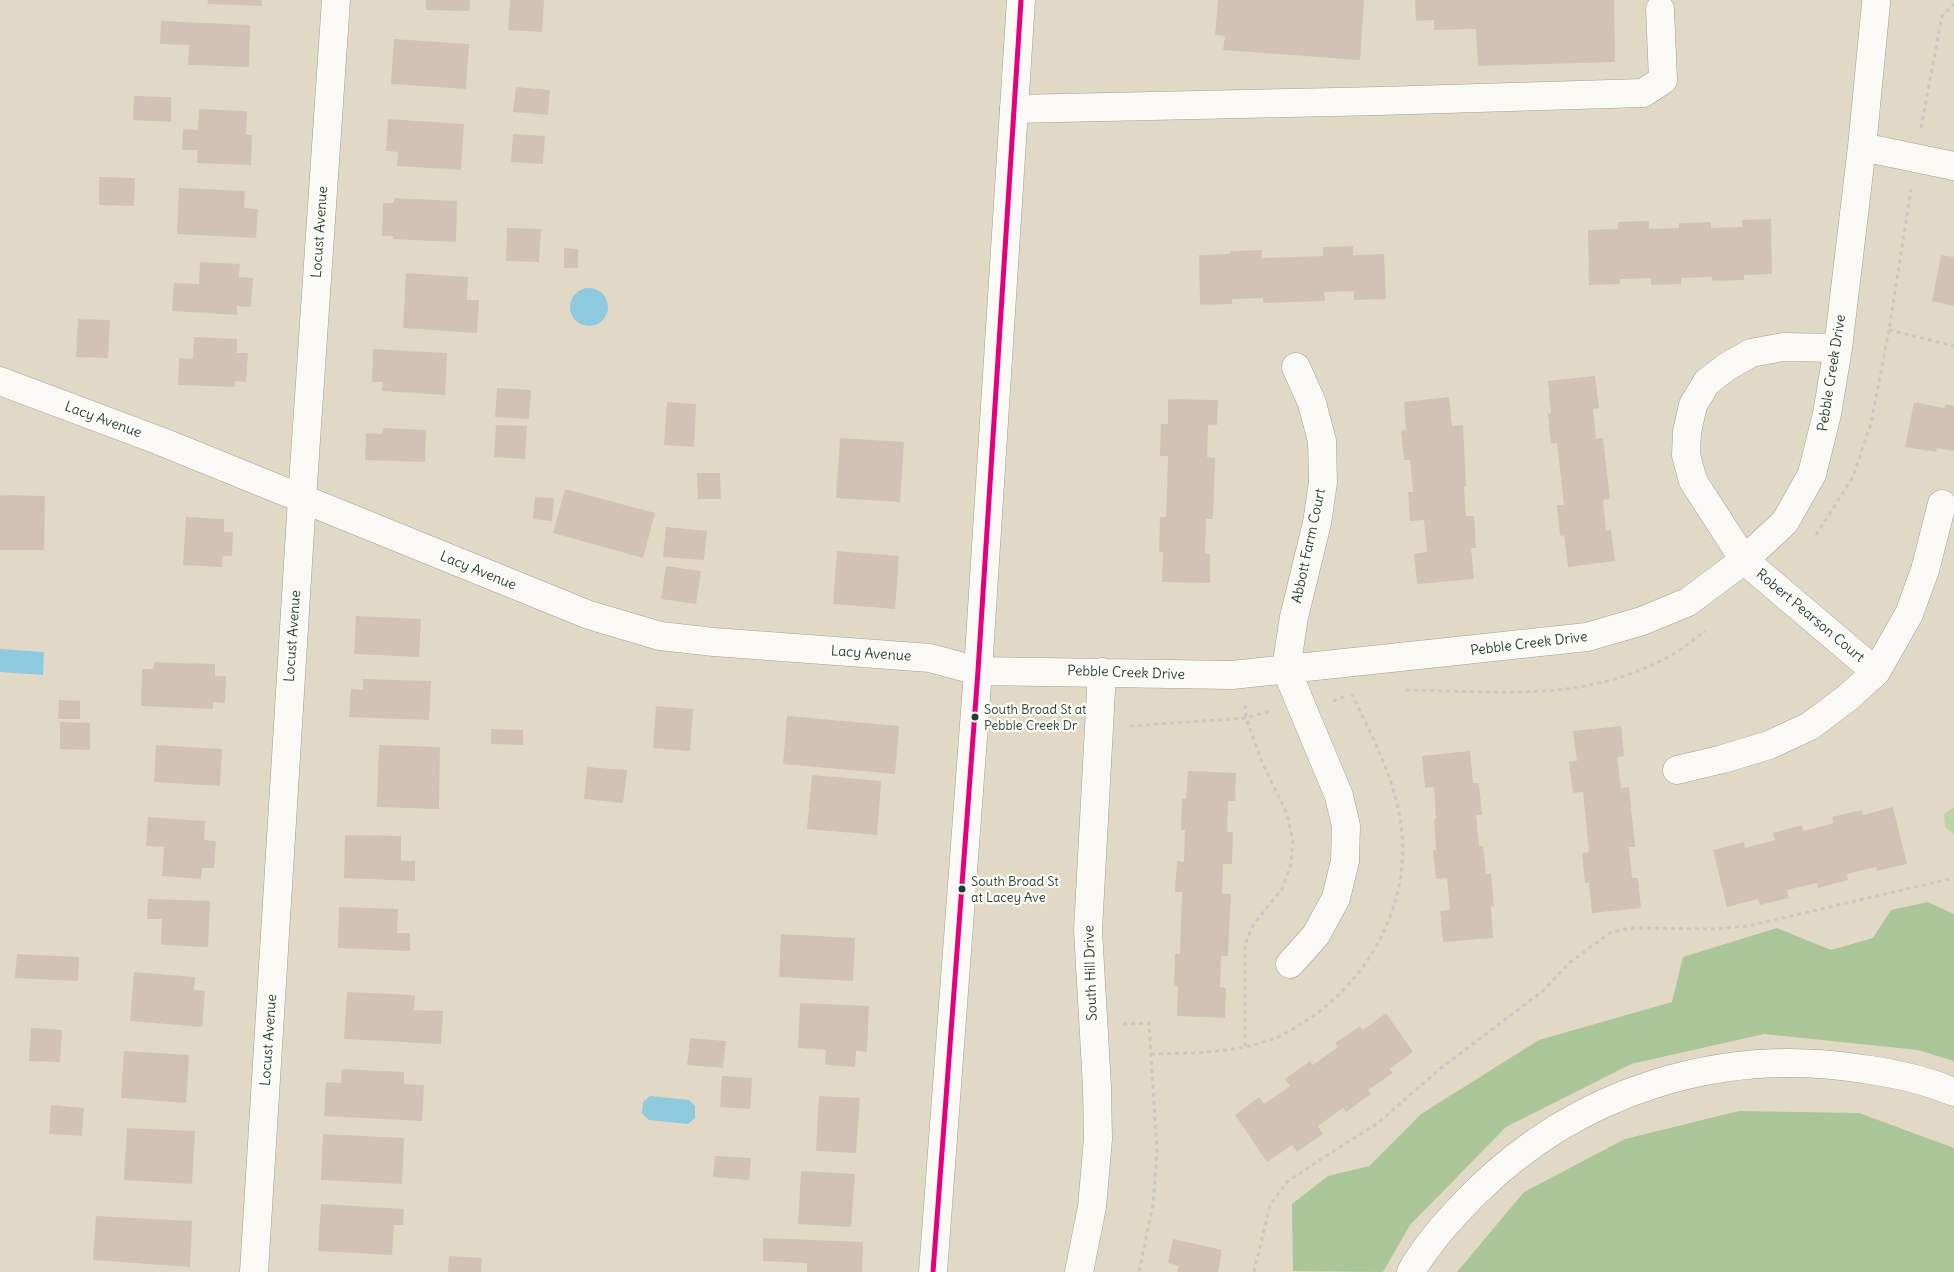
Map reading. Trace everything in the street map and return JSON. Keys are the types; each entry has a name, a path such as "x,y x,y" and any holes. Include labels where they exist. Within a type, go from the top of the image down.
{"main road":[{"name":"Locust Avenue","path":"254,1272 302,500 336,0"},
{"path":"933,1272 978,671 1021,0"},
{"name":"Pebble Creek Drive","path":"978,671 1178,675 1242,674 1587,637 1642,621 1688,602 1744,560 1785,522 1812,474 1827,414 1838,348 1862,147 1876,3"},
{"path":"1014,109 1390,101 1643,93 1663,80 1660,9"},
{"path":"1862,147 1954,166"},
{"name":"Robert Pearson Court","path":"1838,348 1783,347 1751,353 1728,366 1707,382 1693,405 1687,432 1686,455 1693,481 1744,560 1876,672"},
{"name":"Abbott Farm Court","path":"1286,669 1294,617 1317,523 1323,482 1322,441 1312,403 1296,367"},
{"name":"Lacy Avenue","path":"0,381 160,441 589,615 660,636 714,642 930,658 978,671"},
{"name":"Robert Pearson Court","path":"1677,770 1769,745 1810,726 1846,699 1876,672 1909,614 1925,570 1942,504"},
{"path":"1286,669 1339,796 1346,826 1345,861 1336,898 1316,935 1290,964"},
{"name":"South Hill Drive","path":"1079,1272 1092,1207 1098,1139 1088,930 1102,672"},
{"path":"1411,1272 1451,1217 1496,1173 1546,1135 1593,1107 1651,1084 1712,1069 1757,1063 1829,1063 1891,1073 1954,1092"}],"path":[{"path":"1811,540 1853,477 1871,423 1889,330 1916,158 1942,16 1954,4"},
{"path":"1889,330 1954,346"},
{"path":"1242,674 1246,718 1262,762 1286,812 1292,839 1291,864 1282,889 1252,925 1245,944 1245,1047"},
{"path":"1099,728 1246,718 1280,708 1302,706"},
{"path":"1254,1272 1270,1205 1287,1182 1378,1123 1441,1068 1544,990 1569,963 1611,932 1633,928 1715,929 1748,926 1954,878"},
{"path":"1093,1027 1149,1023 1157,1152 1153,1205 1139,1272"}],"green space":[{"path":"1954,807 1954,834 1945,827 1944,814"},
{"path":"1928,902 1954,914 1954,1061 1918,1050 1764,1034 1631,1064 1506,1127 1410,1225 1383,1272 1293,1271 1292,1204 1328,1176 1369,1166 1421,1114 1539,1040 1672,1002 1683,957 1777,928 1831,950 1873,938 1891,910"},
{"path":"1739,1111 1859,1113 1954,1148 1954,1272 1457,1272 1524,1192 1625,1139"}],"water":[{"path":"589,288 602,294 608,307 602,320 589,326 576,320 570,307 576,294"},
{"path":"0,649 44,652 43,675 0,672"},
{"path":"650,1096 689,1100 695,1106 695,1118 688,1124 649,1120 642,1113 643,1102"}],"building":[{"path":"208,0 262,0 262,6 207,4"},
{"path":"426,0 470,0 469,11 426,10"},
{"path":"510,0 544,0 542,32 508,30"},
{"path":"1218,0 1364,0 1360,60 1223,50 1225,36 1215,35"},
{"path":"1415,0 1614,0 1615,62 1478,66 1476,29 1434,30 1434,20 1416,21"},
{"path":"161,21 250,25 249,67 188,65 189,45 160,44"},
{"path":"394,39 469,44 466,89 391,84"},
{"path":"516,87 550,90 548,115 513,112"},
{"path":"134,96 171,97 171,122 133,120"},
{"path":"199,109 247,111 246,135 252,135 251,165 197,163 198,150 182,150 183,129 198,130"},
{"path":"388,119 464,124 461,170 397,166 398,152 386,151"},
{"path":"513,134 545,136 543,164 511,162"},
{"path":"99,177 135,178 134,206 99,205"},
{"path":"179,188 245,191 244,208 258,209 256,238 177,234"},
{"path":"394,198 457,201 456,242 393,239 393,236 382,236 383,203 394,203"},
{"path":"1771,219 1772,274 1744,275 1744,280 1712,281 1712,277 1681,278 1681,284 1651,285 1651,278 1620,279 1620,284 1589,285 1588,230 1618,229 1618,222 1649,221 1649,229 1679,228 1679,223 1711,222 1711,228 1742,227 1742,220"},
{"path":"507,228 541,229 539,262 506,261"},
{"path":"1353,246 1353,255 1384,254 1386,299 1354,300 1354,291 1324,292 1325,301 1263,303 1263,298 1232,299 1232,304 1200,305 1199,255 1230,254 1230,251 1262,250 1262,258 1323,256 1323,247"},
{"path":"564,248 578,249 578,268 564,268"},
{"path":"1941,255 1954,257 1954,306 1932,301"},
{"path":"200,262 240,264 239,277 253,278 251,307 237,306 237,315 172,311 174,283 199,284"},
{"path":"406,273 468,277 467,300 479,300 477,333 403,328"},
{"path":"78,319 110,320 108,358 76,357"},
{"path":"194,337 237,339 237,353 248,353 246,382 235,381 235,387 178,385 179,358 193,359"},
{"path":"373,349 447,353 445,395 382,391 383,382 372,382"},
{"path":"1595,376 1599,408 1593,409 1596,439 1603,438 1610,499 1603,500 1606,531 1611,530 1615,561 1568,567 1564,535 1560,536 1557,505 1564,505 1557,443 1551,444 1548,414 1551,413 1548,381"},
{"path":"497,388 531,390 529,419 495,417"},
{"path":"1449,397 1452,426 1463,425 1466,516 1474,516 1476,548 1471,548 1474,579 1417,584 1414,554 1427,552 1424,520 1410,521 1408,492 1413,492 1410,460 1404,460 1401,430 1406,430 1404,402"},
{"path":"1168,399 1218,400 1217,425 1208,425 1207,457 1215,458 1213,519 1206,519 1205,553 1210,554 1210,583 1162,582 1163,552 1159,552 1160,517 1166,517 1168,456 1160,456 1161,424 1168,424"},
{"path":"667,402 696,404 694,447 664,445"},
{"path":"1914,402 1944,408 1946,404 1954,406 1954,451 1937,448 1936,452 1905,447"},
{"path":"496,425 527,426 525,459 494,457"},
{"path":"383,428 426,430 425,462 365,460 366,433 382,434"},
{"path":"840,438 904,442 900,502 836,498"},
{"path":"697,473 720,473 721,499 698,499"},
{"path":"565,489 655,513 643,558 553,533"},
{"path":"0,495 45,496 44,550 0,550"},
{"path":"535,497 554,498 552,521 533,519"},
{"path":"186,517 224,519 224,532 233,532 232,556 223,556 222,567 183,565"},
{"path":"666,527 707,531 704,560 663,557"},
{"path":"837,551 899,556 895,609 833,604"},
{"path":"666,566 701,571 696,604 661,599"},
{"path":"356,616 421,619 419,657 354,654"},
{"path":"154,662 215,664 215,676 226,676 225,703 213,702 213,709 141,706 142,669 153,669"},
{"path":"363,679 431,681 429,720 349,717 351,689 363,690"},
{"path":"59,700 80,701 80,719 58,719"},
{"path":"656,706 693,709 690,751 653,748"},
{"path":"787,716 899,726 895,774 783,764"},
{"path":"60,722 90,723 90,750 60,749"},
{"path":"1621,726 1624,756 1617,757 1621,788 1629,787 1635,847 1629,847 1632,878 1638,878 1641,908 1592,913 1589,883 1585,883 1582,853 1589,852 1583,792 1573,793 1569,762 1577,761 1573,731"},
{"path":"491,729 523,730 523,745 491,744"},
{"path":"156,745 222,749 220,786 154,782"},
{"path":"379,745 440,747 439,809 377,807"},
{"path":"1470,751 1473,783 1479,783 1482,815 1476,815 1479,846 1483,846 1486,874 1491,874 1494,906 1491,907 1493,938 1443,942 1440,911 1450,910 1447,878 1436,879 1433,850 1436,850 1434,787 1425,788 1422,756"},
{"path":"587,767 627,770 623,803 584,799"},
{"path":"1188,771 1236,773 1235,801 1228,801 1227,832 1233,832 1232,864 1223,864 1222,894 1231,894 1228,956 1221,956 1220,987 1226,988 1225,1018 1177,1016 1178,986 1174,986 1175,954 1180,954 1182,892 1175,892 1177,861 1184,862 1185,830 1181,830 1182,799 1186,799"},
{"path":"812,775 881,781 877,835 807,829"},
{"path":"1893,807 1907,864 1877,871 1876,867 1847,874 1848,880 1818,888 1817,883 1787,890 1789,898 1760,905 1758,899 1727,907 1713,850 1744,842 1745,848 1775,840 1773,833 1802,825 1803,831 1834,823 1832,817 1862,810 1863,815"},
{"path":"148,817 205,821 204,840 216,841 214,868 202,868 201,879 162,876 164,847 146,846"},
{"path":"345,835 401,836 401,861 415,861 415,881 344,878"},
{"path":"148,899 210,901 208,947 161,945 162,919 147,919"},
{"path":"339,907 398,909 397,933 410,933 410,951 338,948"},
{"path":"781,934 855,938 853,981 779,977"},
{"path":"17,954 79,957 78,981 15,978"},
{"path":"134,972 195,977 194,990 205,991 202,1027 130,1021"},
{"path":"347,992 415,995 414,1010 443,1011 441,1044 344,1039"},
{"path":"800,1003 869,1006 867,1052 856,1051 855,1067 825,1065 826,1050 798,1048"},
{"path":"1386,1013 1413,1052 1390,1069 1393,1073 1368,1090 1371,1094 1346,1112 1343,1108 1318,1126 1323,1134 1297,1152 1292,1145 1267,1162 1235,1115 1259,1097 1264,1104 1290,1086 1285,1079 1310,1061 1313,1065 1338,1047 1335,1043 1360,1026 1363,1030"},
{"path":"31,1028 62,1030 60,1062 29,1061"},
{"path":"690,1038 726,1041 723,1068 687,1065"},
{"path":"124,1051 189,1055 186,1103 121,1098"},
{"path":"342,1069 404,1072 404,1084 424,1085 422,1121 324,1116 326,1082 341,1083"},
{"path":"722,1076 752,1078 750,1109 720,1107"},
{"path":"819,1096 860,1098 856,1153 816,1151"},
{"path":"51,1105 84,1108 82,1136 49,1134"},
{"path":"127,1128 195,1131 192,1184 124,1180"},
{"path":"323,1134 404,1138 402,1184 321,1180"},
{"path":"715,1156 751,1158 749,1180 713,1177"},
{"path":"801,1171 855,1174 851,1227 798,1224"},
{"path":"321,1204 404,1209 403,1225 394,1225 392,1255 318,1251"},
{"path":"96,1216 192,1221 190,1267 93,1260"},
{"path":"763,1238 863,1242 862,1272 807,1272 807,1263 763,1261"},
{"path":"1173,1239 1222,1250 1218,1272 1177,1272 1179,1266 1168,1263"},
{"path":"449,1256 482,1258 481,1272 448,1272"}],"transit line":[{"path":"933,1272 978,671 1021,0"}],"place":[{"name":"South Broad St at Pebble Creek Dr","path":"975,717"},
{"name":"South Broad St at Lacey Ave","path":"962,889"}]}
